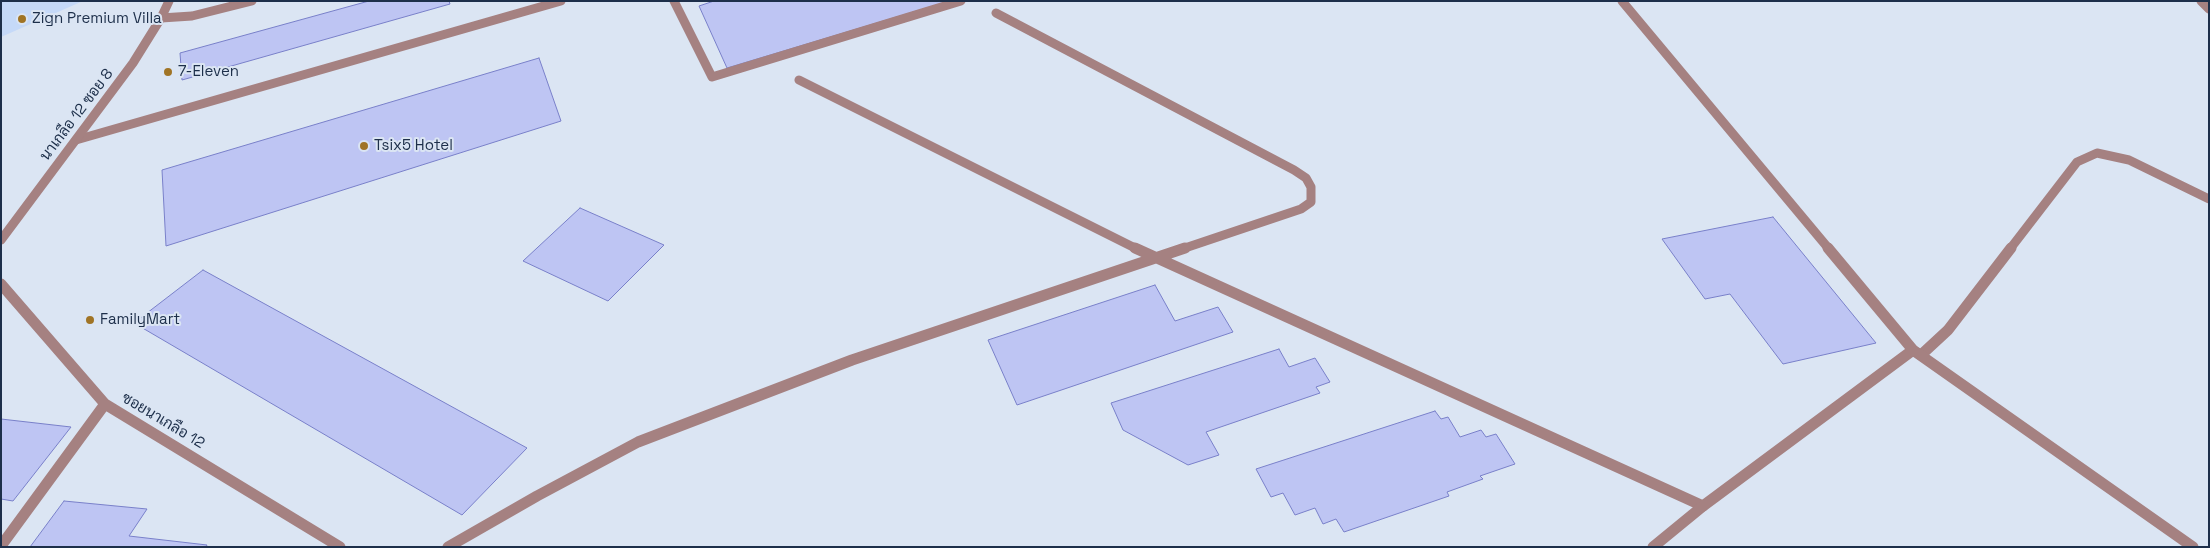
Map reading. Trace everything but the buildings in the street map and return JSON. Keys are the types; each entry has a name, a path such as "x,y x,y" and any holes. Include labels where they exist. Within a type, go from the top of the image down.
{"street":[{"name":"นาเกลือ 12 ซอย 8","path":"1,240 133,63 161,18 169,1"},
{"path":"161,18 192,16 252,1"},
{"path":"76,140 561,1"},
{"path":"674,1 712,77 961,1"},
{"path":"1622,1 1917,352 2193,547"},
{"path":"2201,1 2209,8"},
{"path":"448,547 537,496 638,442 852,360 1301,209 1311,202 1312,187 1306,178 1275,159 996,13"},
{"path":"800,80 1155,258 1703,506"},
{"path":"1653,547 1703,506 1948,330 2077,162 2096,153 2129,160 2209,199"},
{"name":"ซอยนาเกลือ 12","path":"1,284 104,404 340,547"},
{"path":"1,546 104,404"}],"shaded area":[{"name":"Zign Premium Villa","path":"1,1 83,1 1,37"}],"place":[{"name":"Zign Premium Villa","path":"22,19"},
{"name":"7-Eleven","path":"168,72"},
{"name":"Tsix5 Hotel","path":"364,146"},
{"name":"FamilyMart","path":"90,320"}]}
